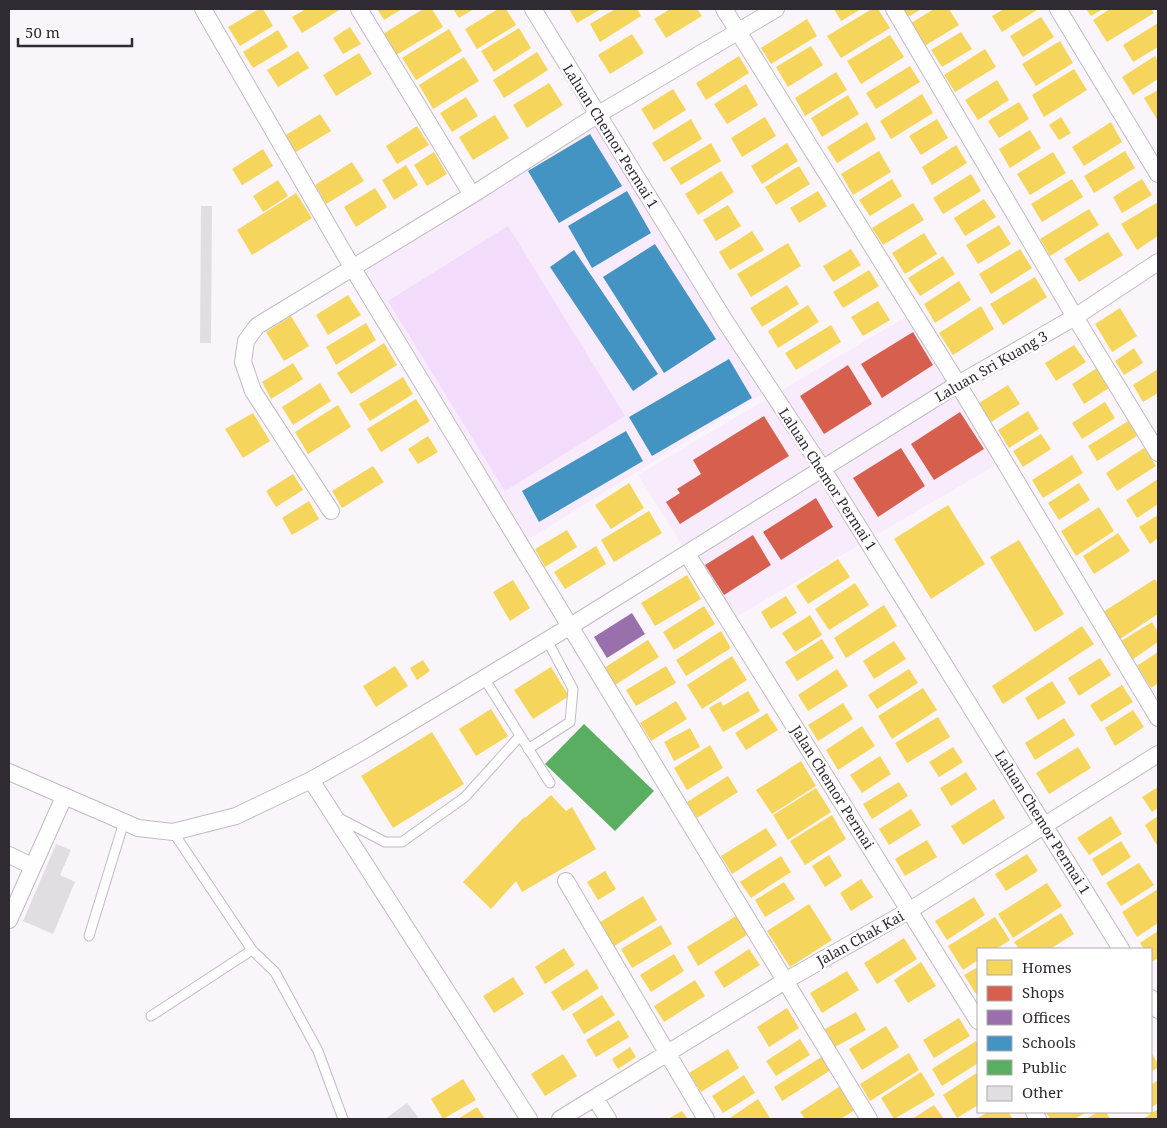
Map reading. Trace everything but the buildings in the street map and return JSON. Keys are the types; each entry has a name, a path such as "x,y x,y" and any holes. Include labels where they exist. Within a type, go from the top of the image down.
{"street":[{"path":"202,9 352,267 869,1119"},
{"path":"359,9 472,195"},
{"name":"Laluan Chemor Permai 1","path":"533,9 725,320 822,468 1120,948"},
{"path":"724,9 958,384 1158,718"},
{"path":"331,511 253,391 243,362 246,341 257,326 472,195 597,115 776,9"},
{"path":"894,9 1075,318 1158,454"},
{"path":"1058,9 1158,174"},
{"name":"Laluan Sri Kuang 3","path":"173,832 236,816 311,780 368,748 569,627 958,384 1075,318 1158,262"},
{"name":"Jalan Chemor Permai","path":"686,554 977,1019"},
{"name":"Jalan Chak Kai","path":"560,1119 785,981 910,910 1158,754"},
{"path":"9,772 138,828 173,832"},
{"path":"311,780 529,1119"},
{"path":"9,920 64,797"},
{"path":"9,855 32,866"},
{"path":"566,881 706,1119"},
{"path":"595,1098 608,1119"}],"lane":[{"path":"528,749 570,722 573,689 547,640"},
{"path":"484,678 550,783"},
{"path":"334,815 385,842 402,842 465,797 520,736"},
{"path":"88,936 124,822"},
{"path":"173,832 252,950 274,972 318,1051 343,1119"},
{"path":"151,1016 252,950"}],"shaded area":[{"path":"599,123 764,393 521,544 361,271"},
{"path":"508,226 625,416 505,491 388,301"},
{"path":"909,315 1001,462 729,621 638,475"}]}
